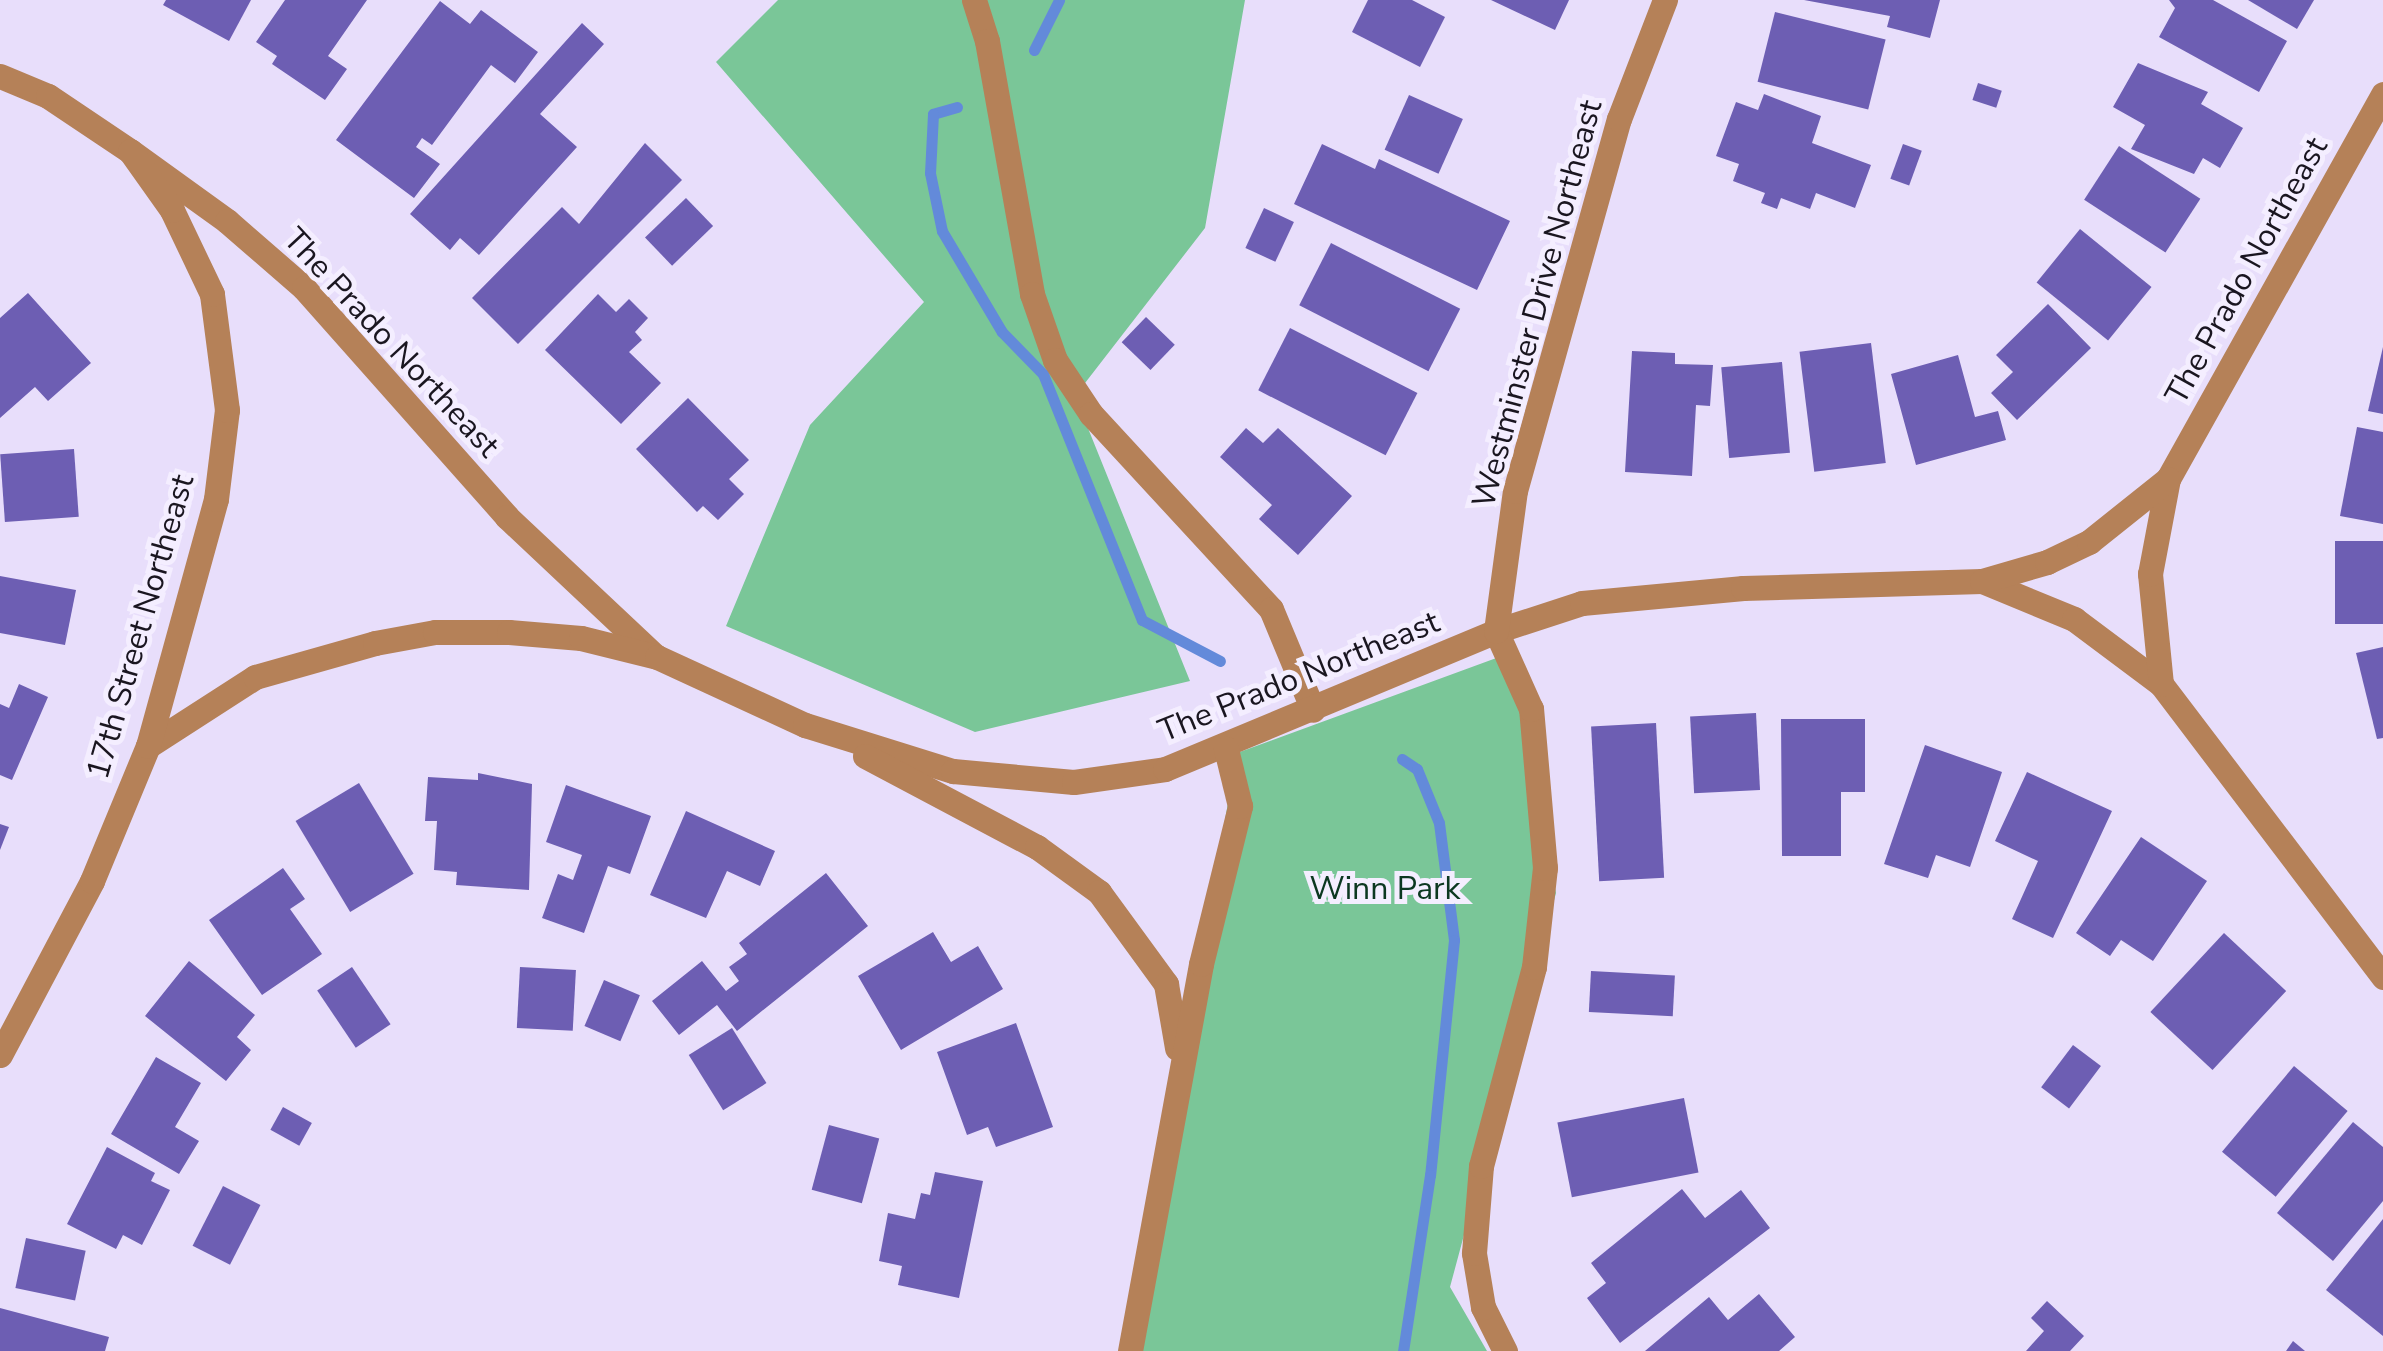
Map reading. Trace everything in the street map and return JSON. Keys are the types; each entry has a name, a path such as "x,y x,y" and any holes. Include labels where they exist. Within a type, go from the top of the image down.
{"street":[{"path":"974,0 1032,294 1054,360 1091,414 1271,608 1314,710"},
{"name":"Westminster Drive Northeast","path":"1496,631 1516,490 1620,119 1665,0"},
{"name":"The Prado Northeast","path":"0,76 48,96 130,151 227,221 304,288 506,517 657,657"},
{"name":"The Prado Northeast","path":"2161,684 2150,574 2168,479 2383,94"},
{"name":"17th Street Northeast","path":"0,1055 92,880 148,746 216,498 227,410 212,294 172,210 130,151"},
{"name":"The Prado Northeast","path":"148,746 255,678 420,635 581,638 657,657 805,725 953,772 1020,782 1166,770 1226,749 1496,631 1593,600 1982,581 2089,542 2168,479"},
{"name":"The Prado Northeast","path":"1982,581 2074,619 2161,684"},
{"path":"1496,631 1531,709 1545,868 1534,967 1481,1166 1474,1253 1483,1307 1505,1351"},
{"path":"2161,684 2383,977"},
{"path":"805,725 1037,847 1099,892 1166,984 1181,1098"},
{"path":"1130,1351 1181,1098 1200,964 1240,806 1226,749"}],"green space":[{"path":"778,0 1245,0 1205,228 1075,396 1190,681 975,732 726,626 810,425 924,302 716,62"},
{"name":"Winn Park","path":"1510,653 1556,893 1450,1287 1487,1351 1129,1351 1237,753"}],"building":[{"path":"166,0 251,0 229,41 163,5"},
{"path":"285,0 367,0 328,56 347,69 325,100 272,64 277,56 256,42"},
{"path":"1368,0 1412,0 1445,17 1420,67 1352,32"},
{"path":"1491,0 1569,0 1555,30"},
{"path":"1804,0 1940,0 1930,38 1887,27 1890,16"},
{"path":"2169,0 2213,0 2287,41 2259,92 2159,37 2175,8"},
{"path":"2248,0 2314,0 2297,29"},
{"path":"440,1 470,24 481,10 538,52 515,83 491,65 432,145 422,138 416,147 440,164 414,198 336,140"},
{"path":"1775,12 1886,40 1868,109 1758,82"},
{"path":"582,23 604,44 540,114 577,147 479,255 460,238 450,250 410,214"},
{"path":"2138,63 2208,92 2201,104 2243,128 2220,168 2203,158 2194,174 2131,149 2145,125 2113,107"},
{"path":"1978,83 2002,91 1996,108 1972,100"},
{"path":"1764,94 1821,116 1812,143 1871,165 1855,208 1816,193 1810,209 1781,198 1777,209 1761,203 1765,193 1733,181 1739,164 1716,156 1736,102 1758,110"},
{"path":"1409,95 1463,119 1438,174 1385,150"},
{"path":"645,143 682,180 518,344 472,298 562,207 579,224"},
{"path":"1322,144 1375,169 1379,159 1510,221 1477,290 1294,204"},
{"path":"1903,144 1922,151 1909,186 1890,179"},
{"path":"2119,146 2200,199 2165,253 2084,200"},
{"path":"686,198 713,226 672,266 645,238"},
{"path":"1264,208 1294,222 1275,262 1245,248"},
{"path":"2080,229 2151,287 2108,341 2037,283"},
{"path":"1331,243 1460,309 1428,371 1299,305"},
{"path":"28,293 91,363 48,401 35,387 0,418 0,318"},
{"path":"598,294 616,312 629,299 648,318 635,332 642,340 629,352 661,383 621,424 545,350"},
{"path":"2048,304 2091,348 2017,420 1991,393 2013,372 1996,355"},
{"path":"1146,317 1175,345 1150,370 1122,342"},
{"path":"1290,328 1417,393 1386,455 1258,390"},
{"path":"1871,343 1886,463 1814,472 1800,352"},
{"path":"2383,347 2383,414 2368,411"},
{"path":"1632,351 1675,353 1675,364 1713,365 1710,406 1696,405 1692,476 1625,472"},
{"path":"1958,355 1975,417 1998,411 2006,440 1916,465 1891,374"},
{"path":"1782,362 1790,453 1729,458 1721,367"},
{"path":"688,398 749,460 729,479 744,494 718,520 703,506 697,512 636,449"},
{"path":"2357,427 2383,432 2383,524 2340,516"},
{"path":"1246,428 1263,443 1278,428 1352,496 1298,555 1259,519 1272,505 1220,457"},
{"path":"74,449 79,517 5,522 0,454"},
{"path":"2335,541 2383,541 2383,624 2335,624"},
{"path":"0,576 76,590 65,645 0,633"},
{"path":"2383,647 2383,738 2377,739 2356,653"},
{"path":"19,684 48,697 12,780 0,775 0,704 9,708"},
{"path":"1756,713 1760,790 1694,793 1690,716"},
{"path":"1781,719 1865,719 1865,792 1841,792 1841,856 1782,856"},
{"path":"1656,723 1664,878 1599,881 1591,726"},
{"path":"1925,745 2002,772 1970,867 1936,855 1928,878 1884,864"},
{"path":"2027,772 2112,811 2053,938 2012,919 2038,861 1995,841"},
{"path":"478,773 532,784 529,890 456,885 457,872 434,870 437,821 425,821 428,777 478,780"},
{"path":"359,783 414,874 350,912 296,821"},
{"path":"566,785 651,816 630,874 608,866 584,933 542,918 558,874 573,880 582,855 546,842"},
{"path":"686,811 775,851 760,886 727,871 706,918 650,895"},
{"path":"0,824 9,827 0,850"},
{"path":"2141,837 2207,881 2153,961 2121,940 2110,956 2076,933"},
{"path":"283,868 305,899 290,909 322,954 262,995 209,920"},
{"path":"826,873 868,926 737,1031 717,1005 679,1035 652,1001 702,961 726,991 739,981 729,967 747,954 739,943"},
{"path":"933,932 951,962 978,946 1003,989 901,1050 858,976"},
{"path":"2224,933 2286,991 2213,1070 2150,1012"},
{"path":"189,961 255,1015 237,1037 251,1050 226,1081 145,1016"},
{"path":"352,967 391,1024 356,1048 317,990"},
{"path":"520,967 576,970 573,1031 517,1028"},
{"path":"1591,971 1675,975 1673,1016 1589,1012"},
{"path":"604,980 640,995 620,1041 584,1026"},
{"path":"1016,1023 1053,1127 996,1147 988,1127 967,1135 937,1052"},
{"path":"732,1028 766,1083 723,1110 689,1055"},
{"path":"2073,1045 2101,1066 2069,1108 2041,1087"},
{"path":"156,1057 201,1083 175,1127 199,1141 179,1174 111,1134"},
{"path":"2294,1066 2348,1111 2276,1197 2222,1152"},
{"path":"1684,1098 1699,1173 1572,1197 1557,1123"},
{"path":"283,1107 312,1123 299,1146 270,1130"},
{"path":"2353,1122 2383,1147 2383,1201 2333,1261 2277,1213"},
{"path":"829,1125 879,1138 862,1203 812,1190"},
{"path":"107,1147 155,1173 151,1181 170,1190 142,1245 123,1235 116,1249 67,1224"},
{"path":"935,1172 983,1181 959,1298 898,1285 902,1266 879,1261 888,1213 915,1219 921,1193 930,1195"},
{"path":"223,1186 260,1205 230,1265 193,1246"},
{"path":"1682,1189 1705,1218 1741,1190 1770,1228 1620,1343 1587,1298 1606,1283 1591,1263"},
{"path":"2383,1219 2383,1336 2326,1290"},
{"path":"26,1238 86,1251 75,1301 15,1288"},
{"path":"1759,1294 1795,1337 1779,1351 1645,1351 1709,1297 1728,1320"},
{"path":"2047,1301 2084,1336 2070,1351 2026,1351 2044,1331 2031,1318"},
{"path":"0,1308 109,1337 105,1351 0,1351"},
{"path":"2293,1341 2305,1351 2286,1351"}],"waterway":[{"path":"1034,50 1059,0"},
{"path":"957,107 933,114 930,173 942,231 1002,332 1043,374 1142,620 1220,661"},
{"path":"1402,759 1417,769 1439,823 1454,940 1430,1175 1403,1351"}]}
